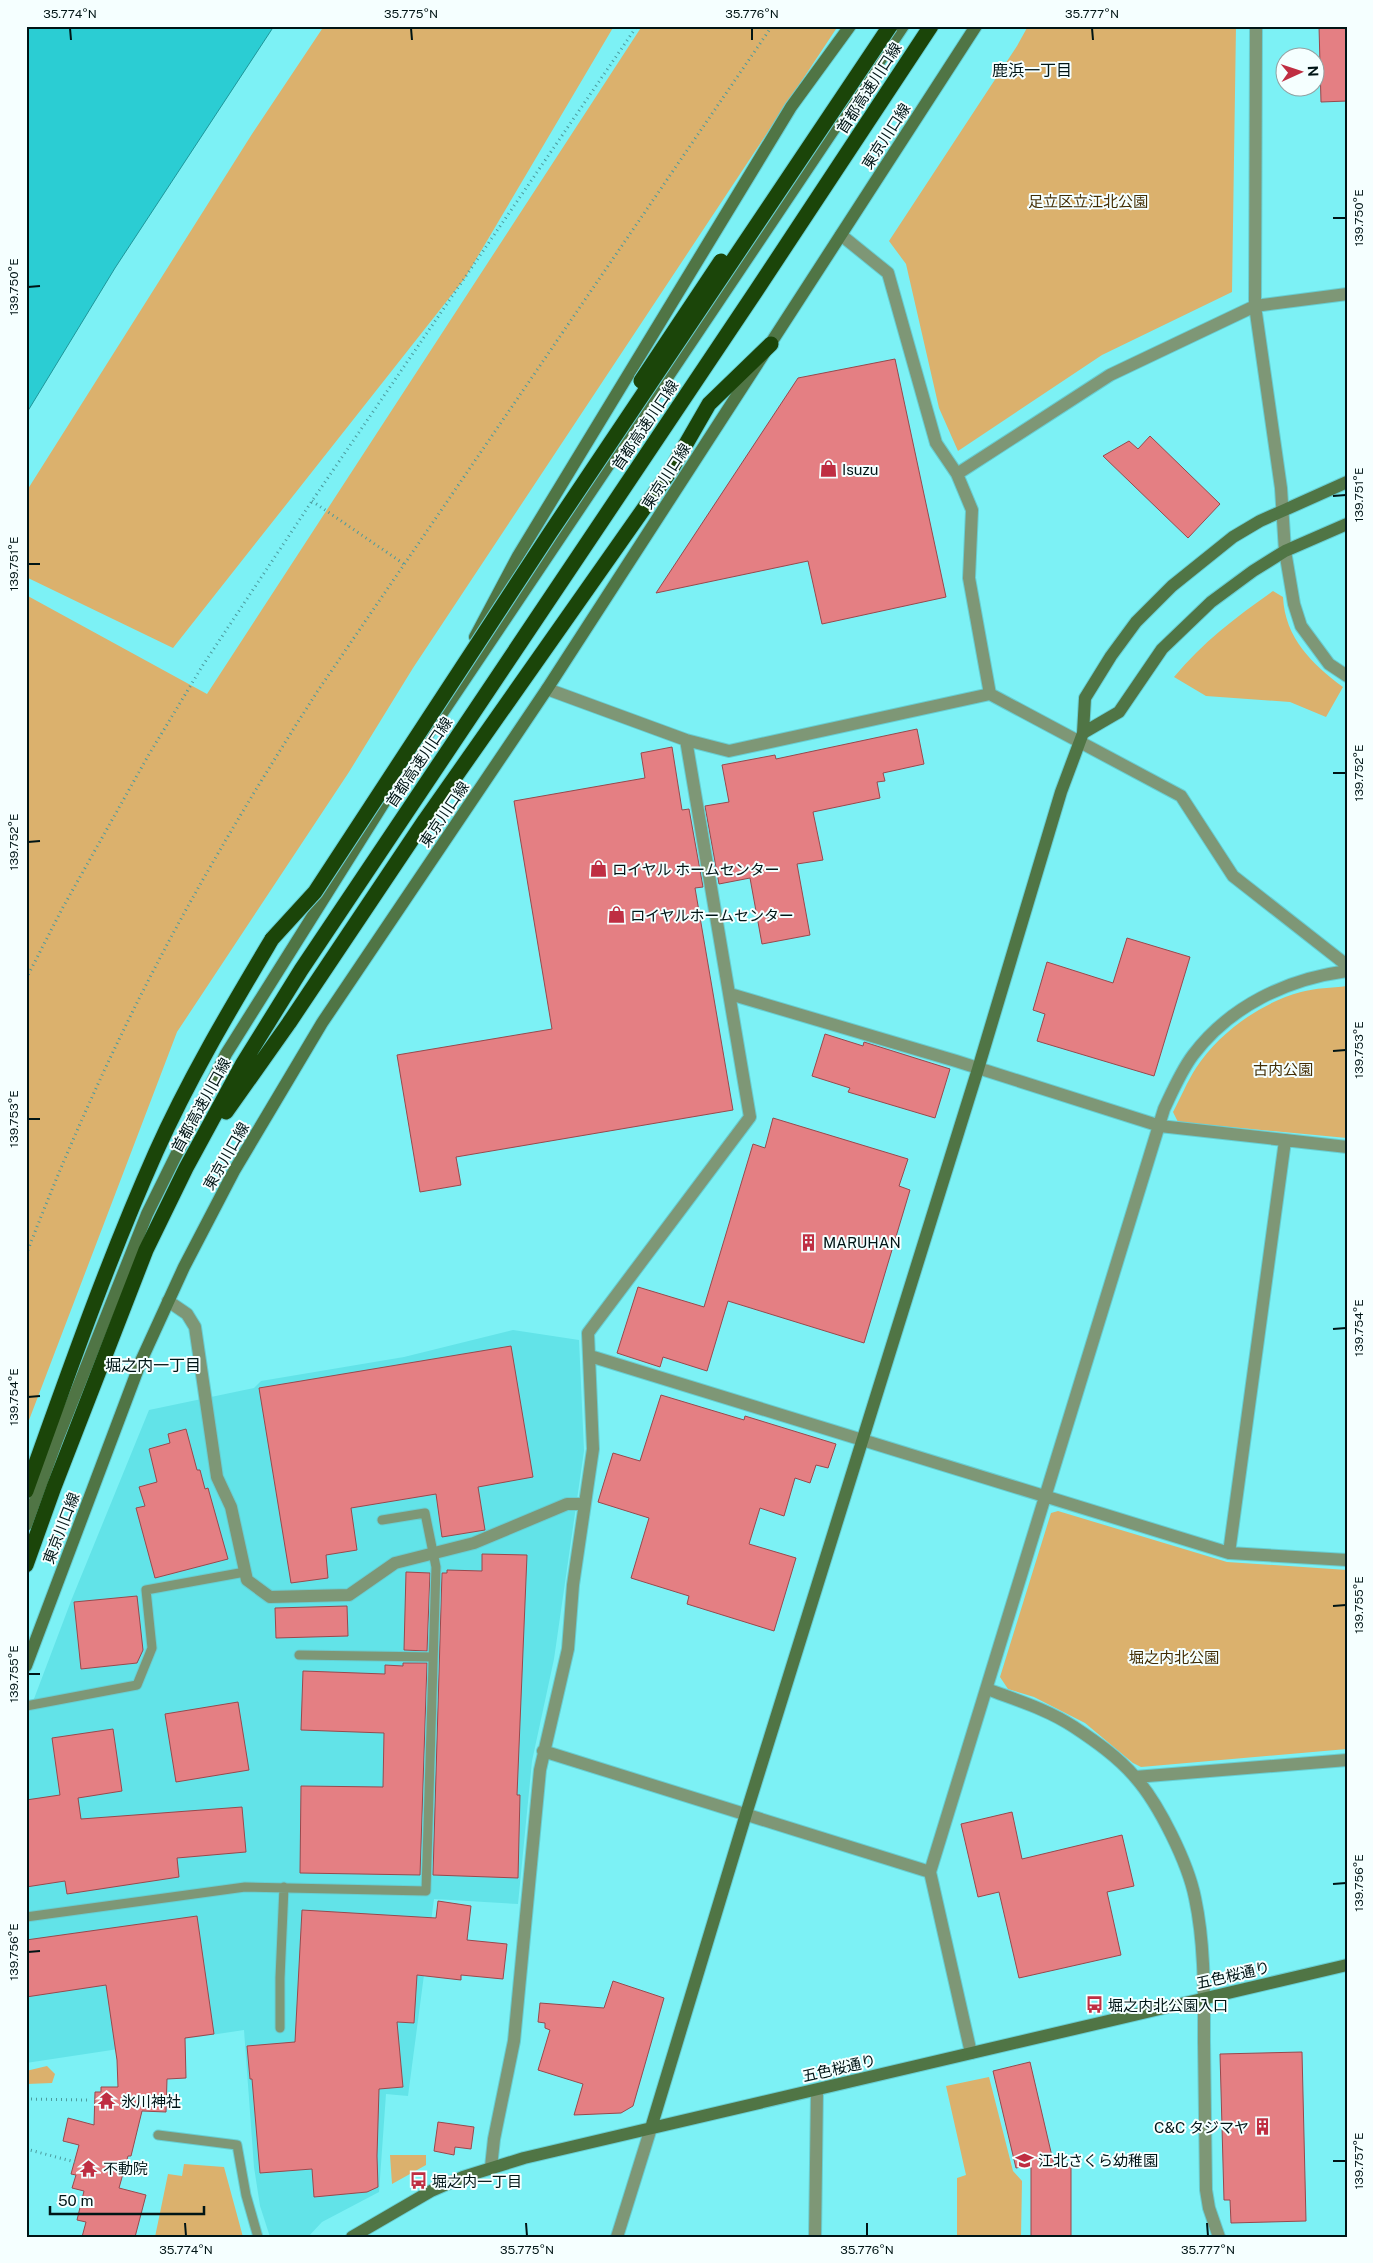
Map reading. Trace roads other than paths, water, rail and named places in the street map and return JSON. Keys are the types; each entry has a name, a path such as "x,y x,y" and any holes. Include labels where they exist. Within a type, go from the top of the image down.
{"highway":[{"name":"首都高速川口線","path":"26,1491 110,1260 157,1150 216,1036 272,939 685,314 880,26"},
{"path":"272,939 315,892 540,550 890,26"},
{"name":"首都高速川口線","path":"26,1565 146,1250 186,1168 242,1065 301,970 756,291 931,26"},
{"path":"186,1168 289,1023 424,820 672,470 709,404 771,344"}],"street":[{"path":"410,761 518,556 792,107 850,26"},
{"path":"26,1525 57,1440 147,1214 226,1054 410,761 902,26"},
{"name":"東京川口線","path":"26,1666 141,1361 168,1301 234,1171 322,1023 547,688 976,26"},
{"path":"1256,26 1254,306 1283,510 1285,551 1294,604 1301,626 1330,664 1347,676"},
{"path":"841,236 888,273 936,443 957,474 972,510 969,578 990,694"},
{"path":"957,474 1110,375 1254,306 1347,294"},
{"path":"617,2237 861,1440 978,1069 1061,792 1082,737 1085,698 1111,656 1136,622 1172,586 1233,537 1283,510 1347,482"},
{"path":"1082,737 1120,712 1162,649 1211,602 1253,570 1285,551 1347,524"},
{"path":"547,688 686,740 729,751 990,694 1082,737 1181,796 1233,876 1344,963 1347,971 1325,974 1269,993 1217,1028 1192,1056 1164,1109 930,1872 971,2052"},
{"path":"491,2167 494,2139 514,2041 540,1770 568,1649 573,1585 593,1449 588,1333 750,1117 686,740"},
{"path":"730,994 1160,1126 1347,1147"},
{"path":"1229,1553 1285,1141"},
{"path":"168,1301 187,1314 195,1327 218,1478 231,1507 247,1580 270,1597 349,1595 395,1563 474,1543 567,1504 585,1504"},
{"path":"590,1356 1229,1553 1347,1560"},
{"path":"987,1690 1024,1702 1073,1726 1108,1751 1136,1777 1156,1807 1185,1867 1195,1896 1200,1927 1204,1998 1206,2190 1209,2208 1219,2237"},
{"path":"544,1751 930,1872"},
{"path":"1136,1777 1347,1760"},
{"name":"五色桜通り","path":"352,2237 431,2191 491,2167 971,2052 1347,1965"},
{"path":"815,2237 817,2090"}],"lane":[{"path":"26,1917 245,1887 426,1891 436,1567 425,1513 382,1520"},
{"path":"26,1706 137,1685 152,1648 146,1590 245,1572"},
{"path":"299,1655 433,1657"},
{"path":"280,2028 284,1887"},
{"path":"158,2135 238,2145 246,2195 258,2237"}],"place":[{"name":"Isuzu","path":"828,469"},
{"name":"ロイヤル ホームセンター","path":"598,869"},
{"name":"ロイヤルホームセンター","path":"616,915"},
{"name":"MARUHAN","path":"809,1242"},
{"name":"堀之内北公園入口","path":"1094,2005"},
{"name":"氷川神社","path":"107,2101"},
{"name":"C&C タジマヤ","path":"1263,2127"},
{"name":"江北さくら幼稚園","path":"1024,2160"},
{"name":"不動院","path":"89,2168"},
{"name":"堀之内一丁目","path":"418,2181"}],"district":[{"name":"鹿浜一丁目","path":"1032,70"},
{"name":"堀之内一丁目","path":"153,1365"}],"park label":[{"name":"足立区立江北公園","path":"1088,201"},
{"name":"古内公園","path":"1283,1069"},
{"name":"堀之内北公園","path":"1174,1657"}]}
